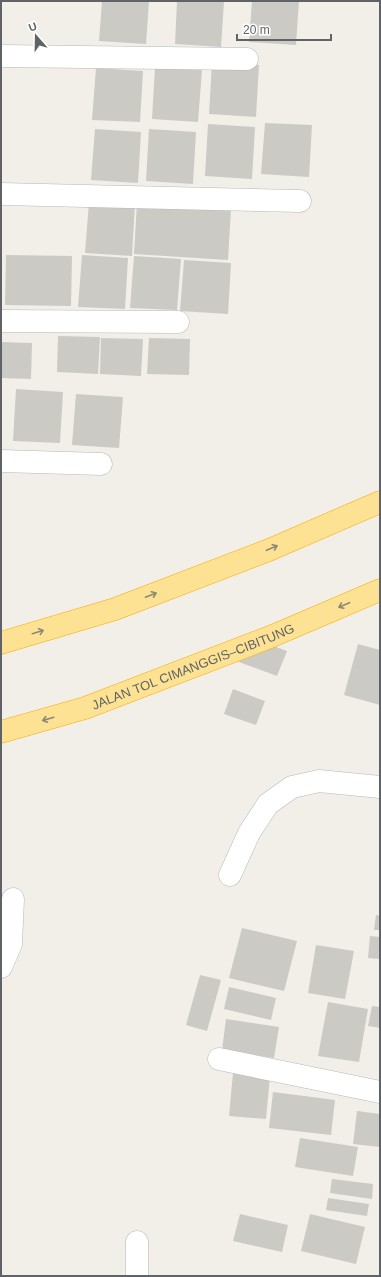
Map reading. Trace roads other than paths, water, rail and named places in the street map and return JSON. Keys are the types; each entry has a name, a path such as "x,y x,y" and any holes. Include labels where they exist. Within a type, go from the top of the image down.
{"highway":[{"path":"1,643 115,609 269,550 380,502"},
{"name":"JALAN TOL CIMANGGIS–CIBITUNG","path":"1,732 86,708 270,637 380,590"}],"street":[{"path":"1,56 247,59"},
{"path":"1,194 300,201"},
{"path":"1,321 178,322"},
{"path":"1,461 102,464"},
{"path":"230,875 249,833 268,804 292,787 319,781 380,787"},
{"path":"1,967 11,944 13,899"},
{"path":"219,1059 380,1092"},
{"path":"137,1242 137,1276"}]}
